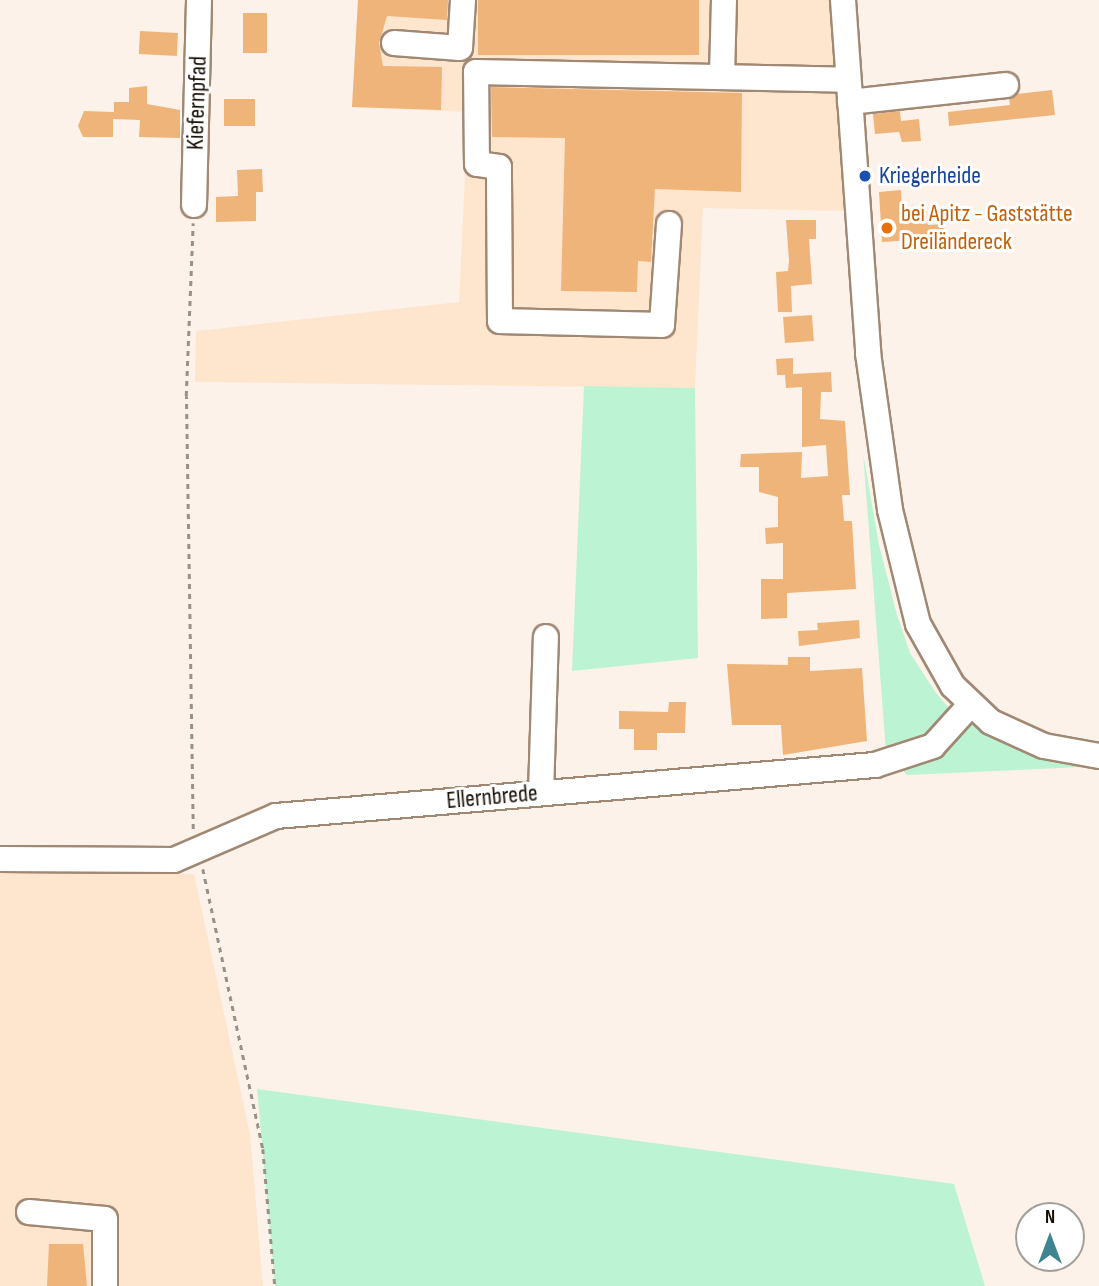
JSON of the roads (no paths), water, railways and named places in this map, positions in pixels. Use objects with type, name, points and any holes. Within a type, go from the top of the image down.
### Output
[{"type":"street","name":"Kiefernpfad","points":[[194,205],[199,0]]},
{"type":"street","points":[[463,0],[460,72],[722,76],[849,91],[1006,85]]},
{"type":"street","points":[[722,76],[724,0]]},
{"type":"street","points":[[843,0],[868,353],[897,542],[910,600],[927,645],[953,686],[991,722],[1035,742],[1099,756]]},
{"type":"street","points":[[394,43],[460,48]]},
{"type":"street","points":[[476,72],[477,164],[499,167],[500,321],[662,325],[669,224]]},
{"type":"street","points":[[541,793],[546,636]]},
{"type":"street","name":"Ellernbrede","points":[[0,859],[174,860],[241,827],[276,816],[875,765],[933,746],[971,704]]},
{"type":"street","points":[[29,1212],[105,1219],[105,1286]]},
{"type":"place","name":"Kriegerheide","points":[[865,176]]},
{"type":"place","name":"bei Apitz - Gaststätte Dreiländereck","points":[[887,228]]}]
